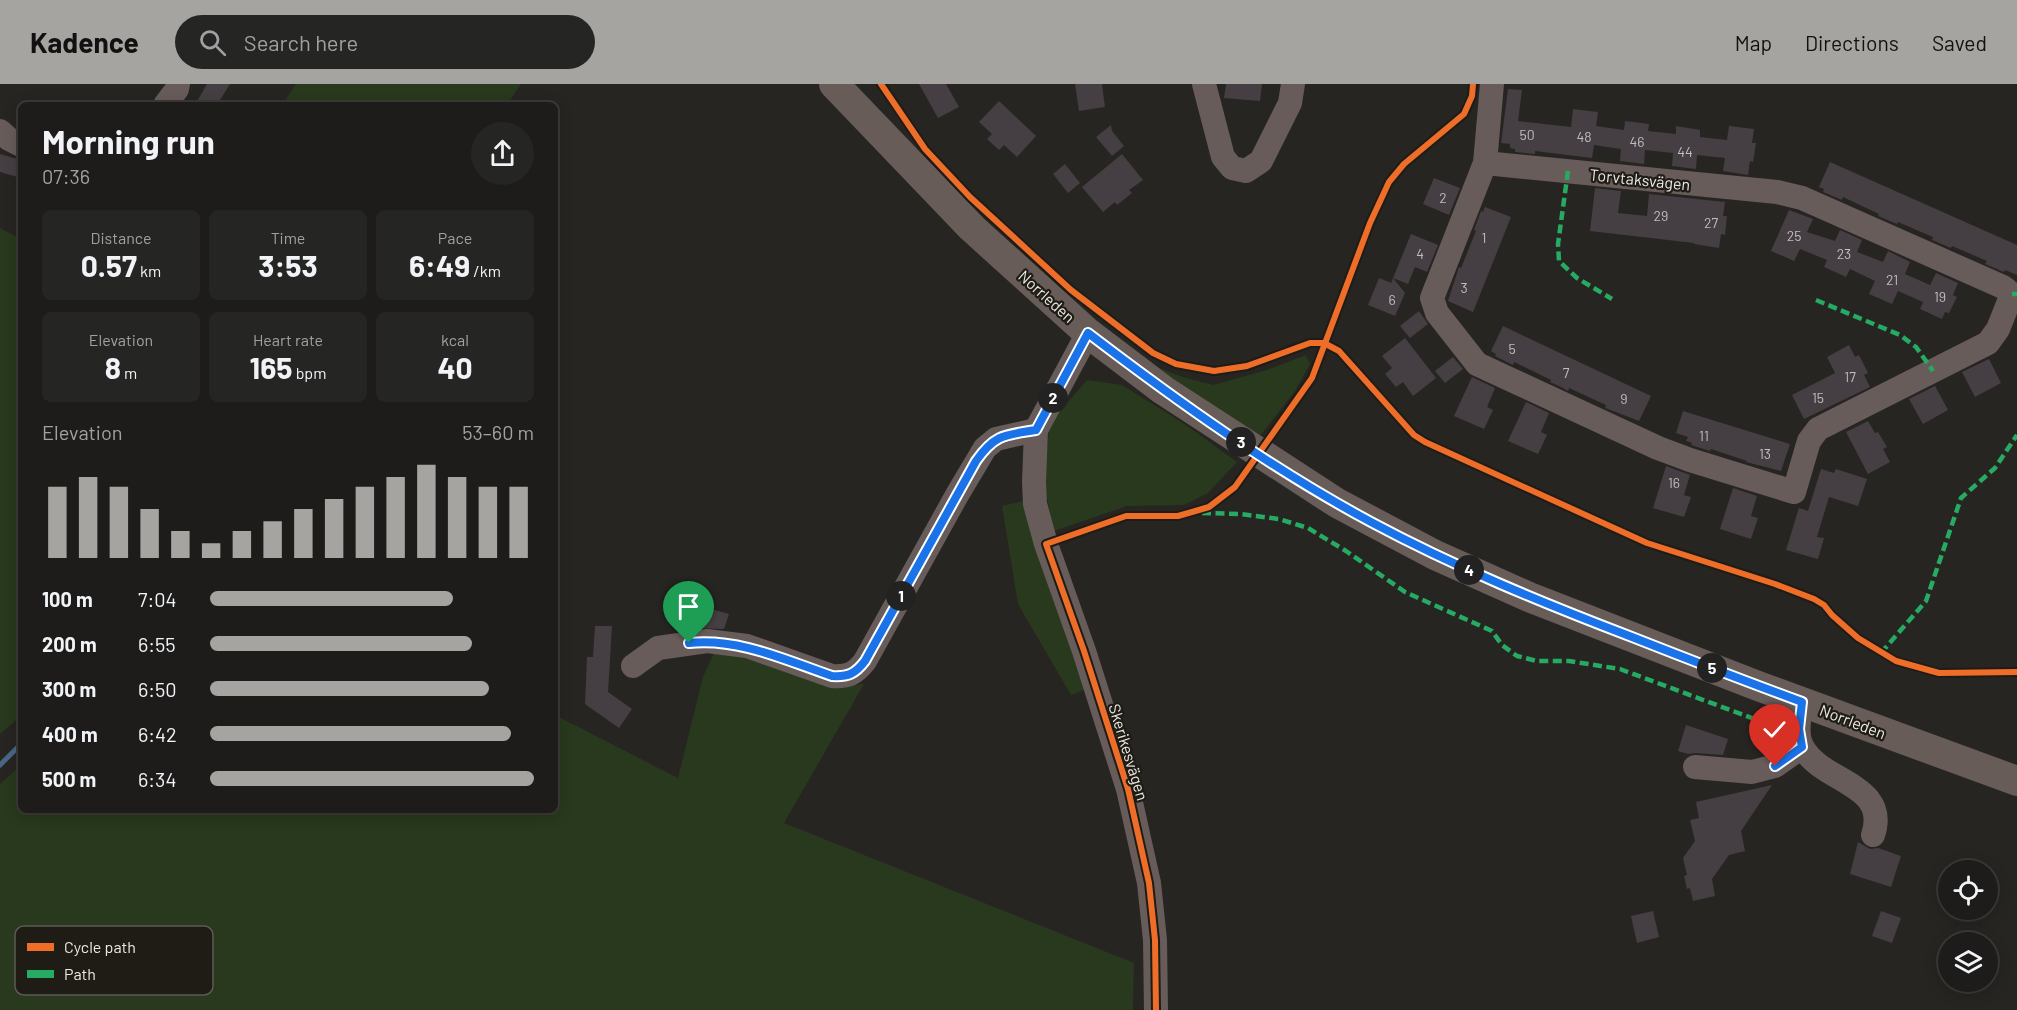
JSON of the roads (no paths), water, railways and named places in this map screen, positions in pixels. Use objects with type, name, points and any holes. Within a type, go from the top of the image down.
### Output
[{"type":"main road","name":"Norrleden","points":[[834,84],[972,228],[1088,333],[1163,390],[1336,503],[1435,555],[1529,597],[1802,702],[2017,781]]},
{"type":"street","points":[[167,102],[178,84]]},
{"type":"street","points":[[1204,84],[1223,157],[1232,168],[1246,171],[1261,161],[1290,103],[1293,84]]},
{"type":"street","points":[[1485,163],[1492,84]]},
{"type":"street","points":[[0,131],[18,144]]},
{"type":"street","name":"Torvtaksvägen","points":[[1485,163],[1777,192],[1802,198],[2003,287],[2012,294],[1998,328],[1988,343],[1818,429],[1809,441],[1794,492],[1658,448],[1477,364],[1437,314],[1432,298],[1485,163]]},
{"type":"street","name":"Skerikesvägen","points":[[1088,333],[1036,430],[1035,504],[1046,544],[1084,651],[1128,789],[1149,883],[1155,940],[1156,1010]]},
{"type":"street","points":[[633,666],[658,648],[707,641],[747,646],[832,676],[846,677],[857,672],[985,448],[996,439],[1036,430]]},
{"type":"street","points":[[1802,702],[1799,729],[1802,747],[1818,765],[1864,794],[1876,814],[1877,823],[1873,835]]},
{"type":"street","points":[[1695,767],[1752,772],[1775,766],[1802,747]]},
{"type":"waterway","points":[[0,765],[18,747]]}]
